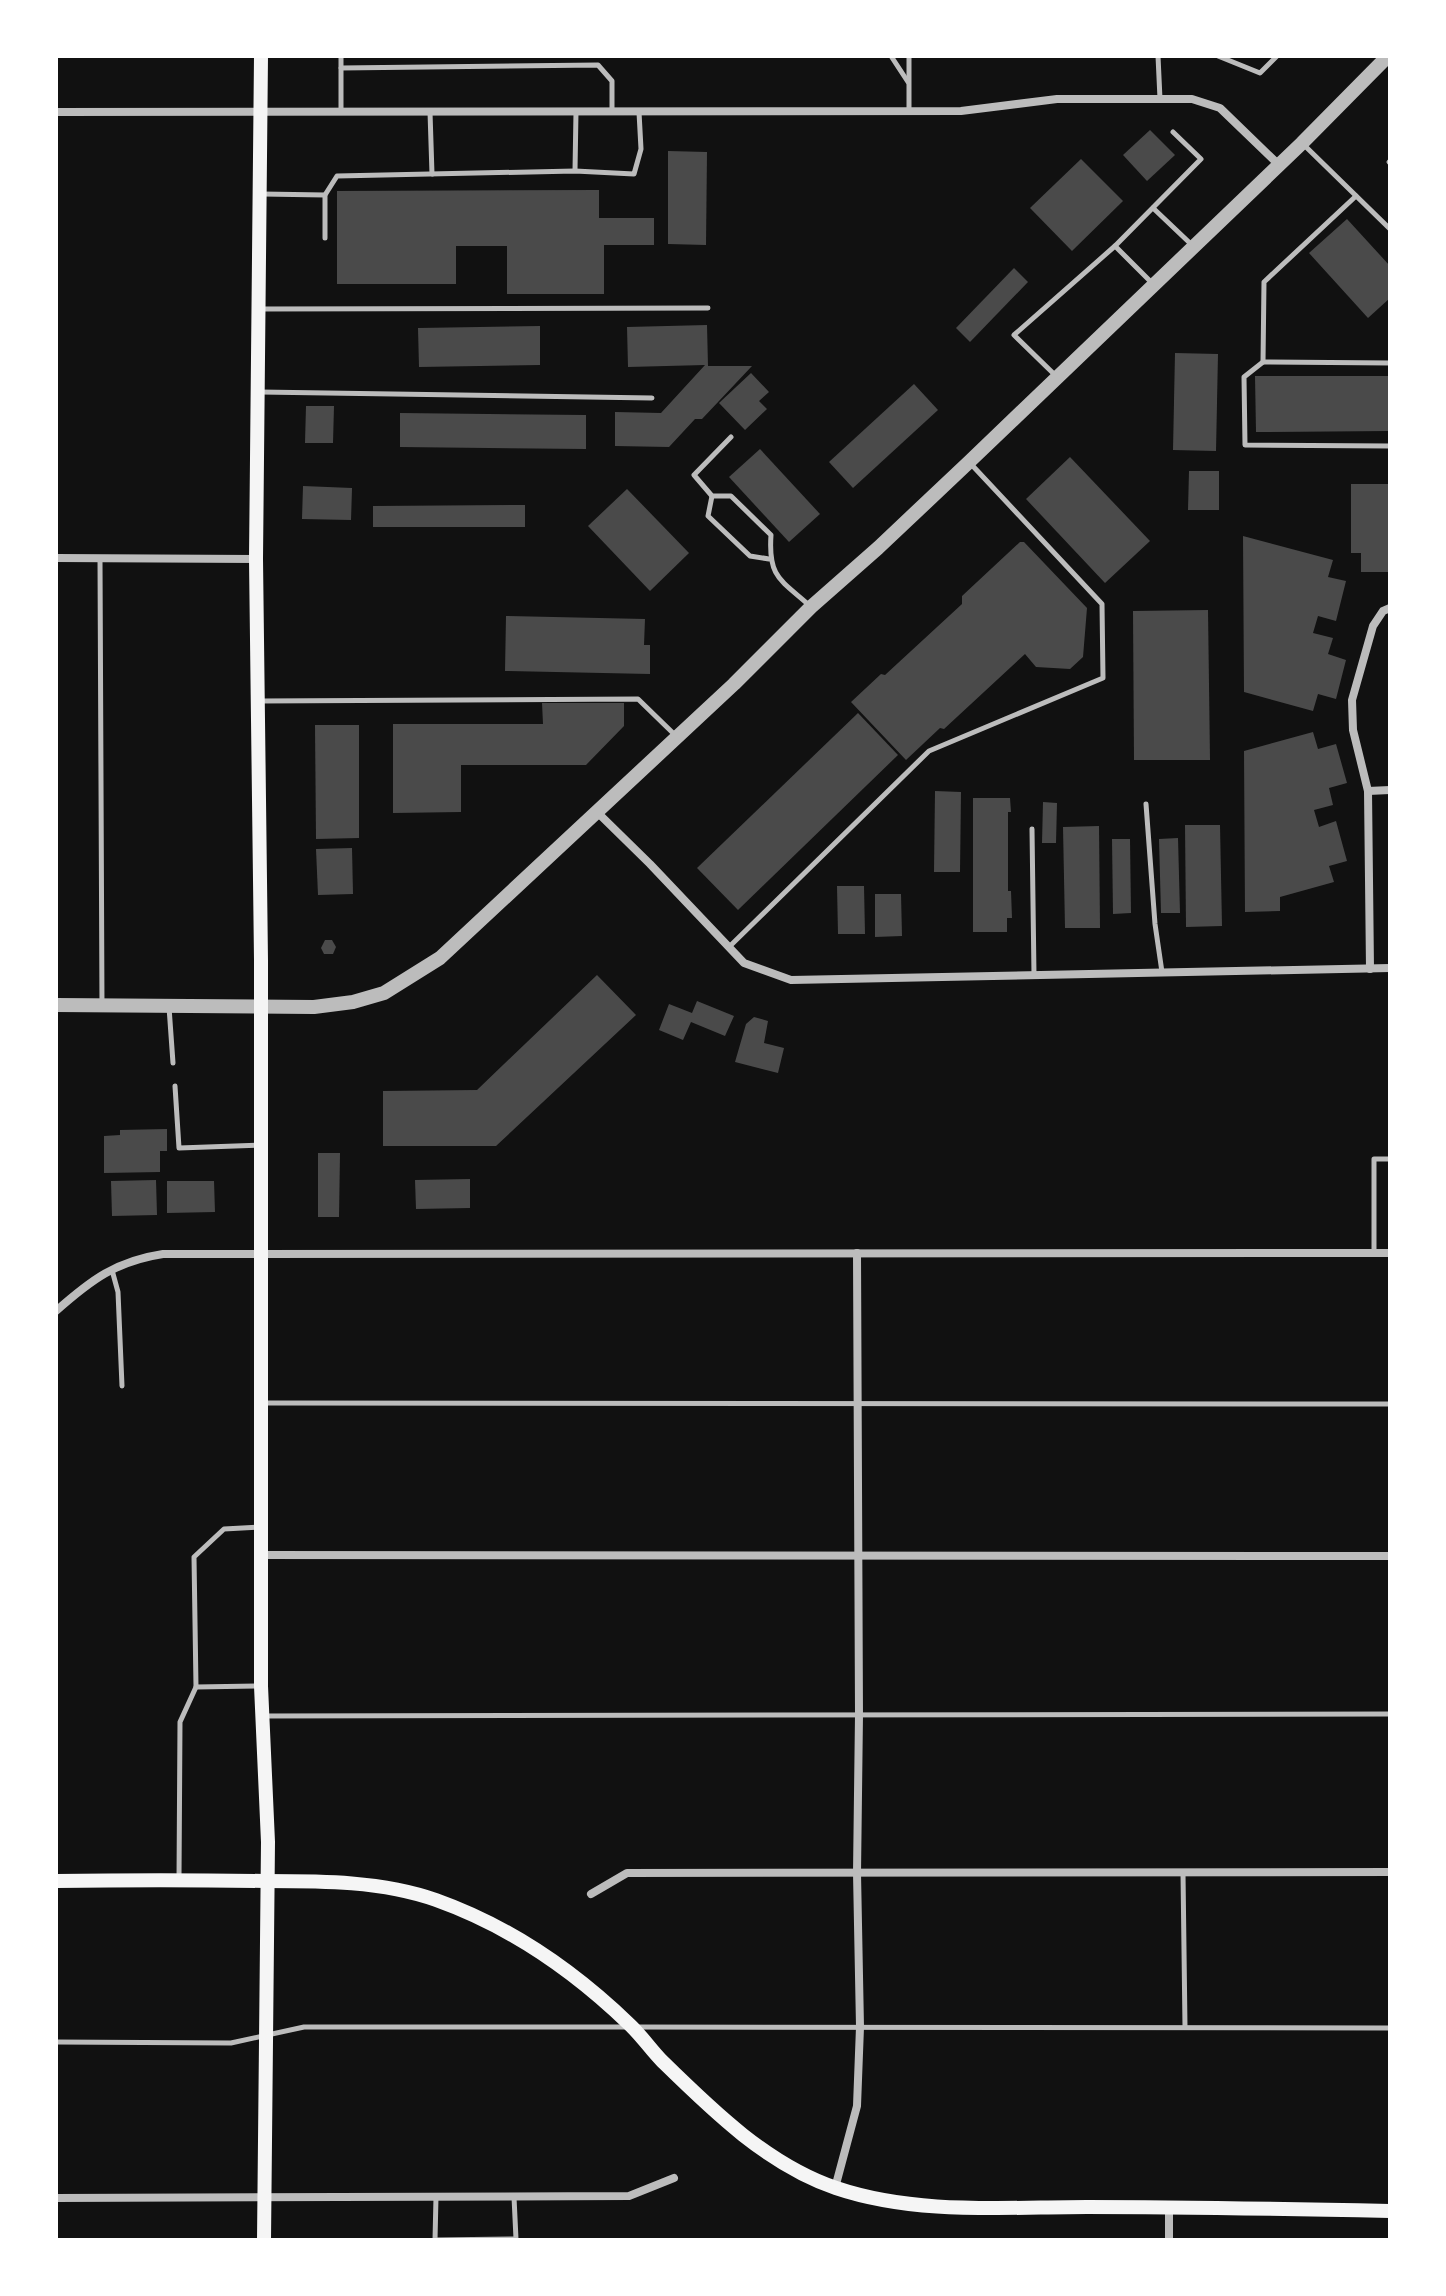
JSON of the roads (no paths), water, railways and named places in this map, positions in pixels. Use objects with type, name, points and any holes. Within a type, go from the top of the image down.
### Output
[{"type":"main road","points":[[261,56],[256,559],[261,1686],[268,1881],[264,2240]]},
{"type":"main road","points":[[56,1881],[332,1882],[381,1887],[433,1899],[488,1921],[547,1957],[605,2002],[736,2130],[772,2156],[835,2188],[884,2200],[946,2207],[1390,2211]]},
{"type":"street","points":[[56,1005],[314,1007],[353,1002],[384,993],[440,958],[969,462],[1302,143],[1388,56]]},
{"type":"street","points":[[56,112],[961,111],[1057,99],[1192,99],[1220,108],[1279,165]]},
{"type":"street","points":[[56,558],[256,559]]},
{"type":"street","points":[[1370,969],[1368,791],[1353,730],[1352,700],[1373,626],[1387,609]]},
{"type":"street","points":[[1368,791],[1390,790]]},
{"type":"street","points":[[597,812],[744,963],[791,980],[1390,968]]},
{"type":"street","points":[[835,2188],[857,2106],[860,2027],[857,1873],[857,1253]]},
{"type":"street","points":[[56,1311],[86,1284],[112,1269],[163,1254],[1390,1253]]},
{"type":"street","points":[[260,1555],[1390,1556]]},
{"type":"street","points":[[591,1894],[627,1873],[1390,1872]]},
{"type":"street","points":[[56,2198],[629,2196],[674,2178]]},
{"type":"street","points":[[1169,2207],[1169,2240]]},
{"type":"lane","points":[[341,56],[341,112]]},
{"type":"lane","points":[[891,56],[909,84]]},
{"type":"lane","points":[[909,56],[909,111]]},
{"type":"lane","points":[[1158,56],[1160,99]]},
{"type":"lane","points":[[1218,56],[1260,73],[1277,56]]},
{"type":"lane","points":[[341,68],[598,65],[612,81],[612,111]]},
{"type":"lane","points":[[430,111],[432,175]]},
{"type":"lane","points":[[575,171],[576,111]]},
{"type":"lane","points":[[325,238],[325,195],[337,176],[575,171],[634,174],[641,149],[639,111]]},
{"type":"lane","points":[[1057,377],[1014,335],[1115,246],[1201,159],[1173,132]]},
{"type":"lane","points":[[1302,143],[1390,229]]},
{"type":"lane","points":[[261,194],[325,195]]},
{"type":"lane","points":[[1263,362],[1264,282],[1356,196]]},
{"type":"lane","points":[[1153,208],[1193,247]]},
{"type":"lane","points":[[1115,246],[1153,284]]},
{"type":"lane","points":[[260,309],[708,308]]},
{"type":"lane","points":[[1390,363],[1263,362],[1244,377],[1245,445],[1390,446]]},
{"type":"lane","points":[[259,392],[652,398]]},
{"type":"lane","points":[[731,437],[694,475],[712,496],[731,496],[771,535],[769,559],[776,575],[811,607]]},
{"type":"lane","points":[[729,947],[929,751],[1103,678],[1102,604],[969,462]]},
{"type":"lane","points":[[712,496],[708,516],[750,556],[769,559]]},
{"type":"lane","points":[[100,559],[102,1006]]},
{"type":"lane","points":[[259,701],[638,699],[677,737]]},
{"type":"lane","points":[[1146,804],[1155,924],[1163,973]]},
{"type":"lane","points":[[1032,829],[1034,976]]},
{"type":"lane","points":[[169,1006],[173,1063]]},
{"type":"lane","points":[[175,1086],[179,1148],[260,1145]]},
{"type":"lane","points":[[1374,1253],[1374,1159],[1390,1159]]},
{"type":"lane","points":[[112,1269],[118,1292],[122,1386]]},
{"type":"lane","points":[[260,1403],[1390,1404]]},
{"type":"lane","points":[[179,1880],[180,1722],[196,1687],[194,1557],[224,1529],[260,1527]]},
{"type":"lane","points":[[196,1687],[261,1686]]},
{"type":"lane","points":[[262,1716],[1390,1714]]},
{"type":"lane","points":[[1183,1872],[1185,2028]]},
{"type":"lane","points":[[56,2042],[231,2043],[304,2027],[1390,2028]]},
{"type":"lane","points":[[436,2197],[435,2240],[516,2239],[514,2197]]}]
